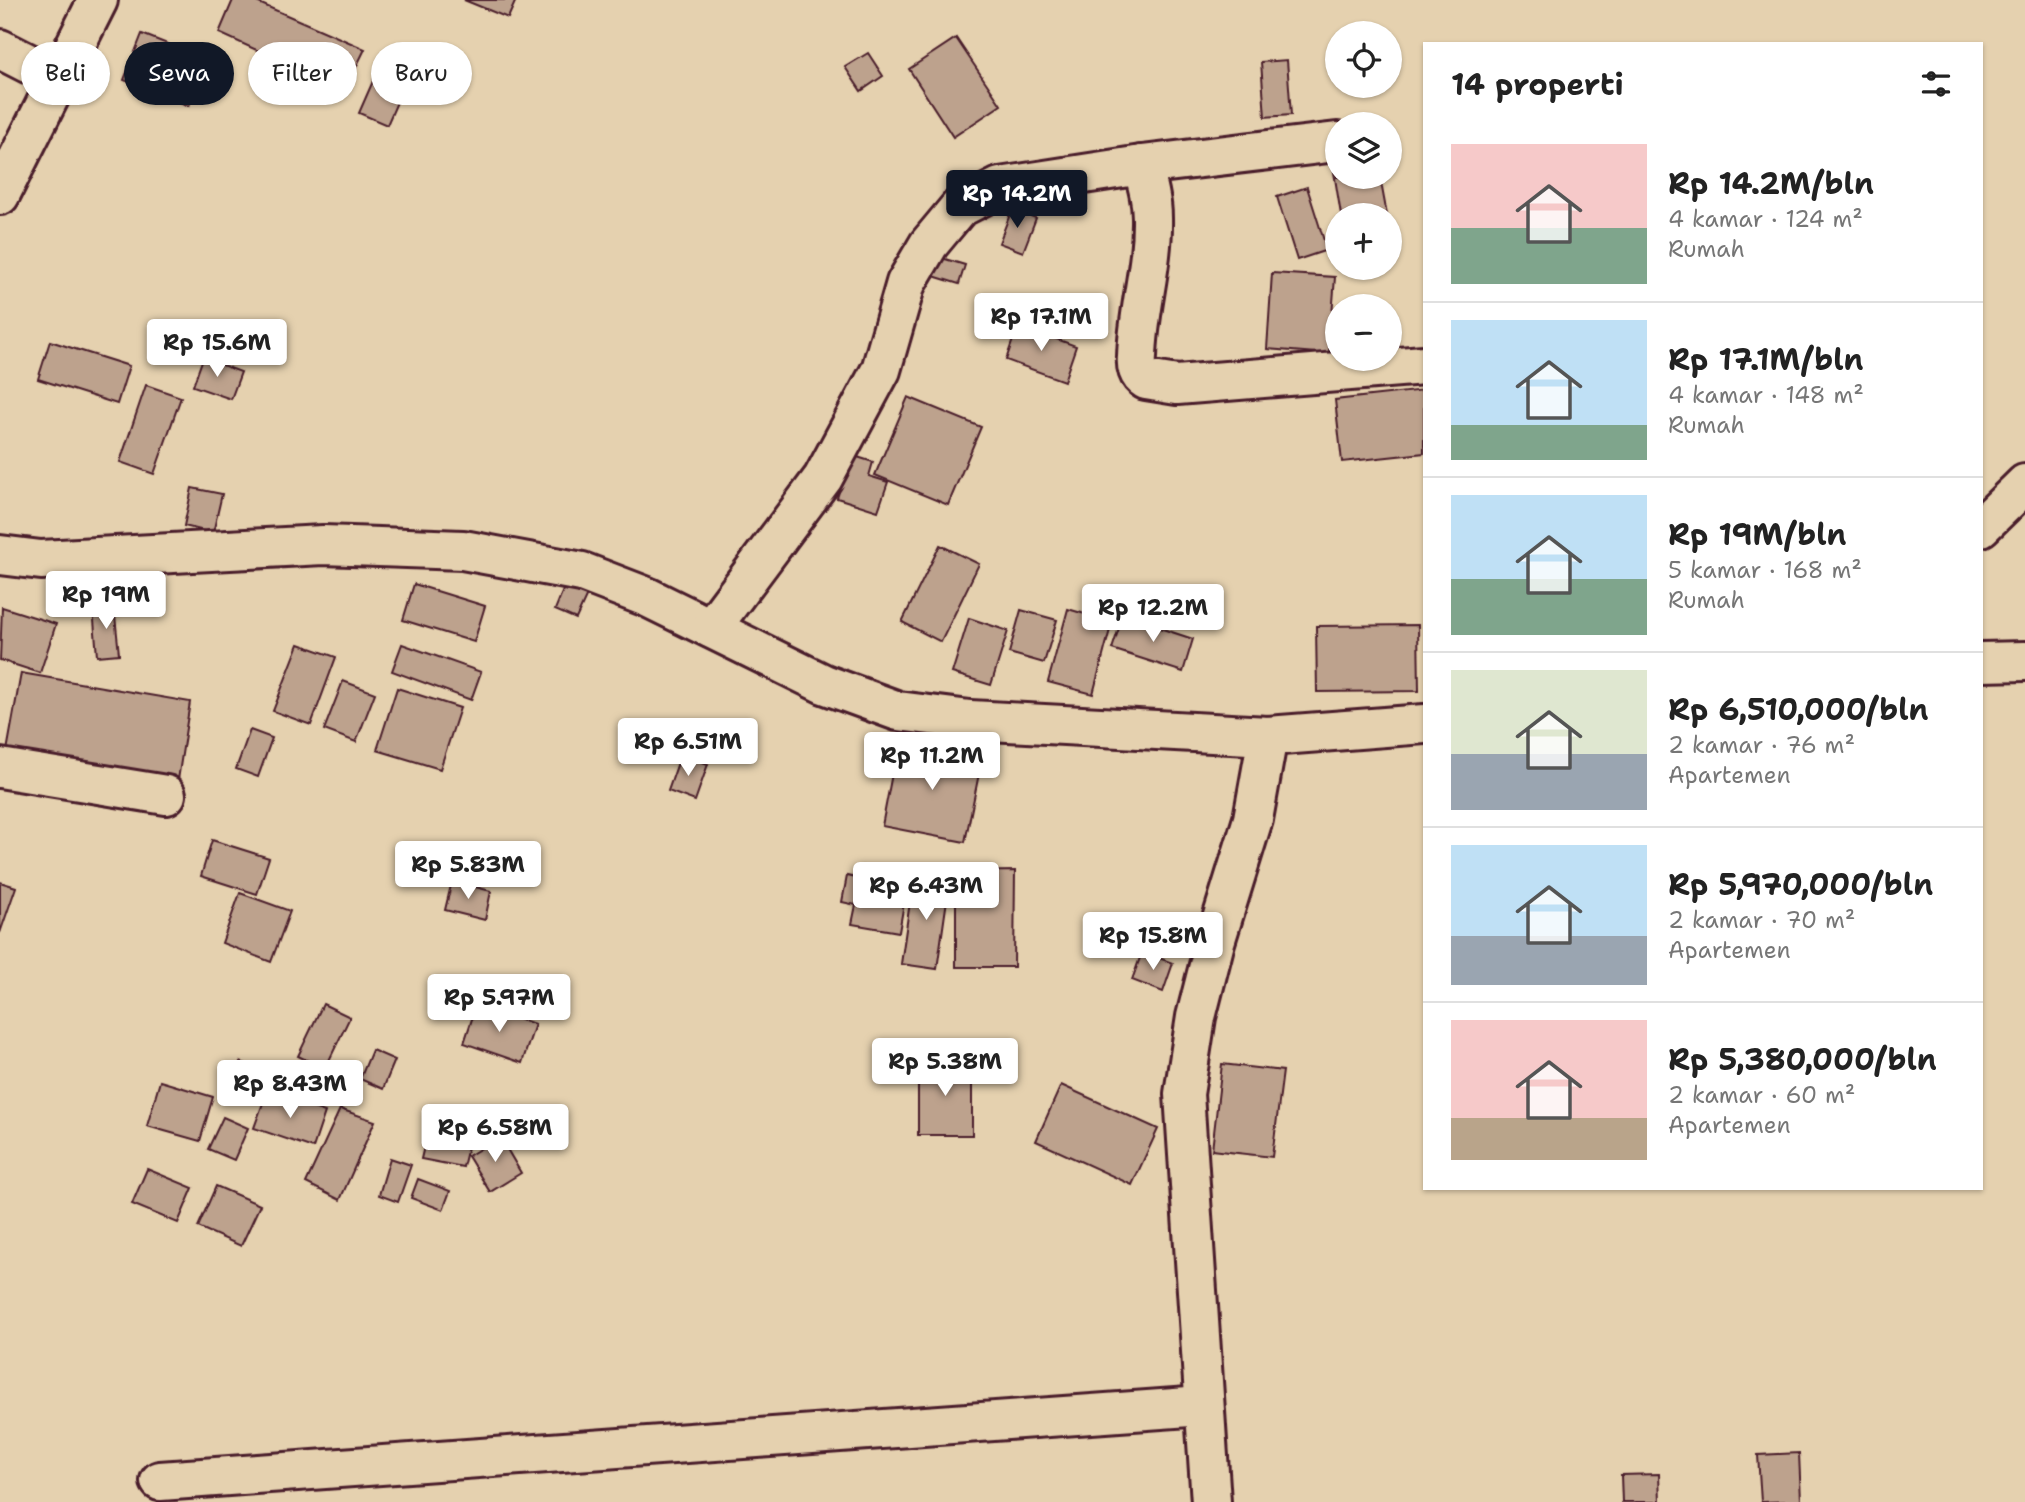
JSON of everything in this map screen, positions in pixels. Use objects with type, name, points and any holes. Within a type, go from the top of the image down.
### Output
[{"type":"main road","points":[[76,42],[98,0]]},
{"type":"main road","points":[[0,49],[21,60]]},
{"type":"main road","points":[[0,195],[44,105]]},
{"type":"main road","points":[[711,628],[823,478],[881,370],[906,284],[929,244],[959,208],[1000,187],[1142,165],[1325,143]]},
{"type":"main road","points":[[1142,165],[1152,200],[1153,219],[1149,274],[1136,357],[1138,371],[1146,380],[1177,385],[1423,365]]},
{"type":"main road","points":[[1983,525],[2025,484]]},
{"type":"main road","points":[[0,555],[41,560],[323,545],[463,550],[582,572],[647,597],[824,684],[898,711],[970,720],[1268,736],[1423,724]]},
{"type":"main road","points":[[1983,663],[2025,661]]},
{"type":"main road","points":[[1211,1502],[1184,1094],[1196,1017],[1215,942],[1253,820],[1268,736]]},
{"type":"main road","points":[[0,768],[166,795]]},
{"type":"main road","points":[[160,1481],[1203,1405]]},
{"type":"building","points":[[233,0],[252,0],[349,42],[248,42],[248,46],[219,33]]},
{"type":"building","points":[[464,0],[516,0],[508,18]]},
{"type":"building","points":[[142,34],[162,42],[139,42]]},
{"type":"building","points":[[956,38],[1001,105],[953,137],[909,69]]},
{"type":"building","points":[[357,46],[365,49],[357,65]]},
{"type":"building","points":[[868,53],[883,76],[861,91],[845,67]]},
{"type":"building","points":[[1287,60],[1291,115],[1265,117],[1261,62]]},
{"type":"building","points":[[371,86],[371,105],[396,105],[387,125],[359,113]]},
{"type":"building","points":[[1307,187],[1325,251],[1297,260],[1277,197]]},
{"type":"building","points":[[1337,189],[1382,189],[1385,203],[1339,203]]},
{"type":"building","points":[[1012,209],[1036,218],[1023,252],[999,243]]},
{"type":"building","points":[[935,256],[965,265],[959,284],[930,275]]},
{"type":"building","points":[[1272,273],[1325,276],[1325,280],[1335,280],[1334,294],[1325,294],[1325,354],[1267,349]]},
{"type":"building","points":[[1018,325],[1076,346],[1064,381],[1006,360]]},
{"type":"building","points":[[50,341],[129,366],[117,404],[38,379]]},
{"type":"building","points":[[203,358],[241,372],[231,399],[193,386]]},
{"type":"building","points":[[146,385],[181,397],[154,474],[120,462]]},
{"type":"building","points":[[1423,390],[1423,453],[1342,462],[1335,400]]},
{"type":"building","points":[[908,397],[981,427],[948,505],[875,475]]},
{"type":"building","points":[[851,455],[873,462],[869,476],[888,482],[878,511],[837,498]]},
{"type":"building","points":[[192,488],[222,494],[213,533],[184,526]]},
{"type":"building","points":[[940,545],[979,564],[941,642],[902,622]]},
{"type":"building","points":[[414,584],[485,606],[474,642],[403,620]]},
{"type":"building","points":[[565,585],[587,595],[576,619],[555,610]]},
{"type":"building","points":[[114,606],[119,654],[97,656],[93,608]]},
{"type":"building","points":[[2,607],[56,624],[40,673],[0,660]]},
{"type":"building","points":[[1068,609],[1112,622],[1093,694],[1048,682]]},
{"type":"building","points":[[1021,610],[1057,620],[1044,663],[1009,653]]},
{"type":"building","points":[[1123,616],[1193,639],[1183,672],[1112,649]]},
{"type":"building","points":[[969,618],[1008,631],[991,685],[952,673]]},
{"type":"building","points":[[1418,625],[1419,691],[1317,692],[1316,626]]},
{"type":"building","points":[[299,644],[336,657],[311,725],[273,711]]},
{"type":"building","points":[[402,644],[481,672],[471,700],[392,671]]},
{"type":"building","points":[[21,673],[190,702],[178,780],[7,751]]},
{"type":"building","points":[[343,681],[375,693],[356,742],[324,730]]},
{"type":"building","points":[[397,688],[460,708],[440,769],[377,750]]},
{"type":"building","points":[[250,730],[272,738],[258,777],[236,769]]},
{"type":"building","points":[[898,742],[982,759],[965,842],[882,826]]},
{"type":"building","points":[[681,754],[708,764],[695,801],[668,791]]},
{"type":"building","points":[[212,840],[269,858],[257,894],[201,876]]},
{"type":"building","points":[[863,866],[909,874],[899,932],[852,924],[856,905],[842,902],[847,876],[861,879]]},
{"type":"building","points":[[1015,871],[1014,967],[956,967],[956,872]]},
{"type":"building","points":[[914,874],[950,879],[937,969],[901,964]]},
{"type":"building","points":[[452,881],[491,891],[485,920],[445,910]]},
{"type":"building","points":[[0,882],[16,887],[0,933]]},
{"type":"building","points":[[240,893],[290,911],[271,962],[222,943]]},
{"type":"building","points":[[1142,952],[1173,963],[1163,992],[1132,980]]},
{"type":"building","points":[[323,1004],[350,1017],[325,1069],[298,1056]]},
{"type":"building","points":[[477,1004],[535,1024],[522,1063],[464,1043]]},
{"type":"building","points":[[372,1050],[395,1060],[383,1089],[360,1079]]},
{"type":"building","points":[[918,1061],[972,1061],[972,1135],[918,1135]]},
{"type":"building","points":[[240,1062],[261,1069],[253,1095],[231,1087]]},
{"type":"building","points":[[1222,1064],[1283,1071],[1272,1157],[1212,1150]]},
{"type":"building","points":[[160,1081],[213,1097],[200,1141],[147,1126]]},
{"type":"building","points":[[1061,1085],[1158,1129],[1132,1185],[1036,1141]]},
{"type":"building","points":[[267,1092],[325,1112],[313,1148],[254,1128]]},
{"type":"building","points":[[340,1109],[375,1121],[340,1200],[306,1183]]},
{"type":"building","points":[[223,1117],[248,1128],[234,1160],[208,1149]]},
{"type":"building","points":[[431,1117],[473,1127],[463,1167],[421,1159]]},
{"type":"building","points":[[500,1137],[521,1173],[490,1192],[468,1156]]},
{"type":"building","points":[[390,1158],[411,1165],[398,1202],[379,1195]]},
{"type":"building","points":[[147,1169],[193,1188],[178,1223],[132,1204]]},
{"type":"building","points":[[418,1179],[450,1191],[443,1210],[411,1198]]},
{"type":"building","points":[[216,1186],[260,1205],[241,1246],[198,1227]]},
{"type":"building","points":[[1799,1453],[1801,1501],[1761,1502],[1758,1455]]},
{"type":"building","points":[[1659,1474],[1660,1502],[1622,1502],[1621,1475]]}]
